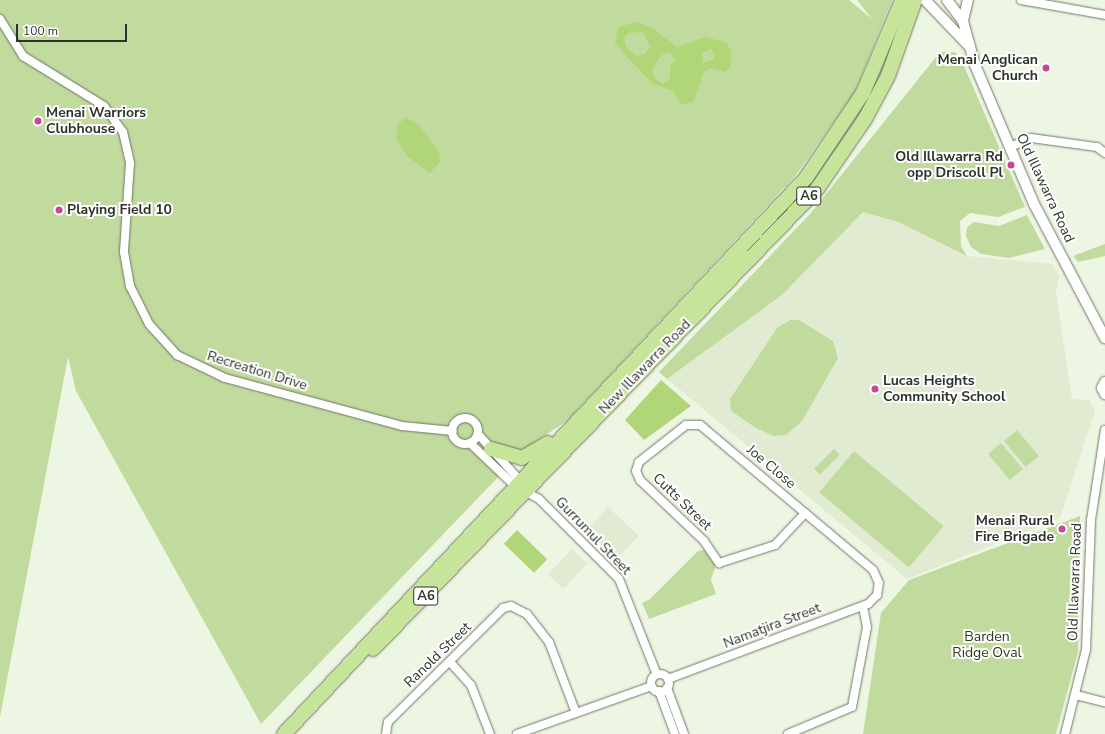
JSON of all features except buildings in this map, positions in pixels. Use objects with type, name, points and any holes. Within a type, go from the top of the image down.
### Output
[{"type":"highway","name":"New Illawarra Road","points":[[284,734],[320,695],[391,632],[567,434],[806,178],[863,93],[902,0]]},
{"type":"highway","name":"New Illawarra Road","points":[[521,485],[817,189],[861,125],[885,82],[915,0]]},
{"type":"highway","points":[[491,450],[522,458],[567,434]]},
{"type":"street","name":"Old Illawarra Road","points":[[925,0],[937,3],[942,14],[969,46]]},
{"type":"street","name":"Old Illawarra Road","points":[[963,21],[968,0]]},
{"type":"street","points":[[1021,0],[1105,15]]},
{"type":"street","name":"Old Illawarra Road","points":[[942,14],[951,1],[963,21],[969,46],[1034,204],[1105,338]]},
{"type":"street","name":"Recreation Drive","points":[[0,19],[23,56],[104,106],[123,132],[130,163],[124,252],[130,286],[149,324],[177,355],[225,378],[402,426],[452,431]]},
{"type":"street","points":[[1010,147],[1031,138],[1097,147],[1105,153]]},
{"type":"street","points":[[1105,382],[1105,394]]},
{"type":"street","points":[[465,419],[475,424],[478,434],[521,485],[470,443],[457,441],[452,431],[458,421],[465,419]]},
{"type":"street","name":"Joe Close","points":[[636,471],[646,454],[686,425],[696,424],[873,570],[878,579],[879,590]]},
{"type":"street","name":"Old Illawarra Road","points":[[1065,734],[1076,695],[1086,650],[1091,520],[1105,430]]},
{"type":"street","points":[[470,443],[478,434]]},
{"type":"street","name":"Cutts Street","points":[[636,471],[640,480],[704,541],[719,563],[776,545],[805,513]]},
{"type":"street","name":"Gurrumul Street","points":[[521,485],[619,579],[657,674]]},
{"type":"street","name":"Namatjira Street","points":[[659,691],[668,684],[863,606],[873,600],[879,590]]},
{"type":"street","name":"Ranold Street","points":[[385,732],[388,722],[504,608],[514,606],[536,623],[549,642],[576,712]]},
{"type":"street","points":[[788,734],[852,707],[867,627],[863,606]]},
{"type":"street","points":[[450,662],[471,685],[490,734]]},
{"type":"street","points":[[517,734],[652,686],[657,674],[668,684],[684,734]]},
{"type":"street","points":[[652,686],[659,691],[675,734]]},
{"type":"street","points":[[1076,695],[1105,702]]},
{"type":"shaded area","points":[[637,22],[652,28],[677,47],[705,37],[726,42],[732,52],[730,68],[724,72],[711,68],[704,71],[694,101],[682,105],[673,91],[653,84],[615,44],[618,27]],"holes":[[[643,32],[650,46],[645,54],[637,56],[626,47],[624,38],[628,33]],[[712,49],[715,59],[703,63],[702,53]],[[669,52],[675,59],[670,67],[670,79],[663,84],[655,79],[652,69],[663,54]]]},
{"type":"shaded area","points":[[405,118],[418,124],[439,151],[440,162],[430,173],[408,157],[397,140],[397,125]]},
{"type":"shaded area","name":"Lucas Heights Community School","points":[[863,211],[898,222],[967,256],[1052,264],[1059,276],[1056,292],[1072,399],[1089,400],[1095,411],[1060,518],[907,579],[667,379],[782,295]]},
{"type":"shaded area","points":[[661,380],[691,406],[644,440],[625,420]]},
{"type":"shaded area","points":[[608,507],[639,536],[617,559],[586,530]]},
{"type":"shaded area","points":[[517,530],[547,559],[534,573],[504,544]]},
{"type":"shaded area","points":[[572,549],[587,563],[563,589],[548,575]]},
{"type":"green space","points":[[0,0],[849,0],[872,19],[857,0],[892,0],[855,92],[795,176],[568,420],[525,449],[261,724],[76,391],[68,357],[0,717]]},
{"type":"green space","points":[[940,52],[955,52],[961,59],[1025,207],[998,217],[970,213],[960,221],[961,246],[967,256],[898,222],[863,212],[782,295],[667,379],[659,372],[810,214]]},
{"type":"green space","points":[[1027,215],[1045,249],[1009,258],[981,254],[971,247],[966,236],[967,227],[974,222],[999,226]]},
{"type":"green space","points":[[1105,244],[1105,256],[1078,262],[1073,256]]},
{"type":"green space","points":[[790,320],[799,320],[833,341],[838,358],[802,421],[786,435],[774,436],[756,428],[731,411],[730,399],[777,328]]},
{"type":"green space","points":[[1017,430],[1039,456],[1026,467],[1004,441]]},
{"type":"green space","points":[[1001,443],[1023,469],[1010,480],[988,454]]},
{"type":"green space","points":[[834,449],[840,455],[820,474],[814,469]]},
{"type":"green space","points":[[854,451],[944,526],[909,568],[819,492]]},
{"type":"green space","name":"Barden Ridge Oval","points":[[1080,516],[1078,652],[1056,734],[863,734],[881,613],[909,580]]},
{"type":"green space","points":[[705,550],[716,565],[711,579],[716,594],[649,619],[642,603],[650,599],[698,551]]},
{"type":"place","name":"Menai Anglican Church","points":[[1046,68]]},
{"type":"place","name":"Menai Warriors Clubhouse","points":[[38,121]]},
{"type":"place","name":"Old Illawarra Rd opp Driscoll Pl","points":[[1011,165]]},
{"type":"place","name":"Playing Field 10","points":[[59,210]]},
{"type":"place","name":"Lucas Heights Community School","points":[[875,389]]},
{"type":"place","name":"Menai Rural Fire Brigade","points":[[1062,529]]}]
